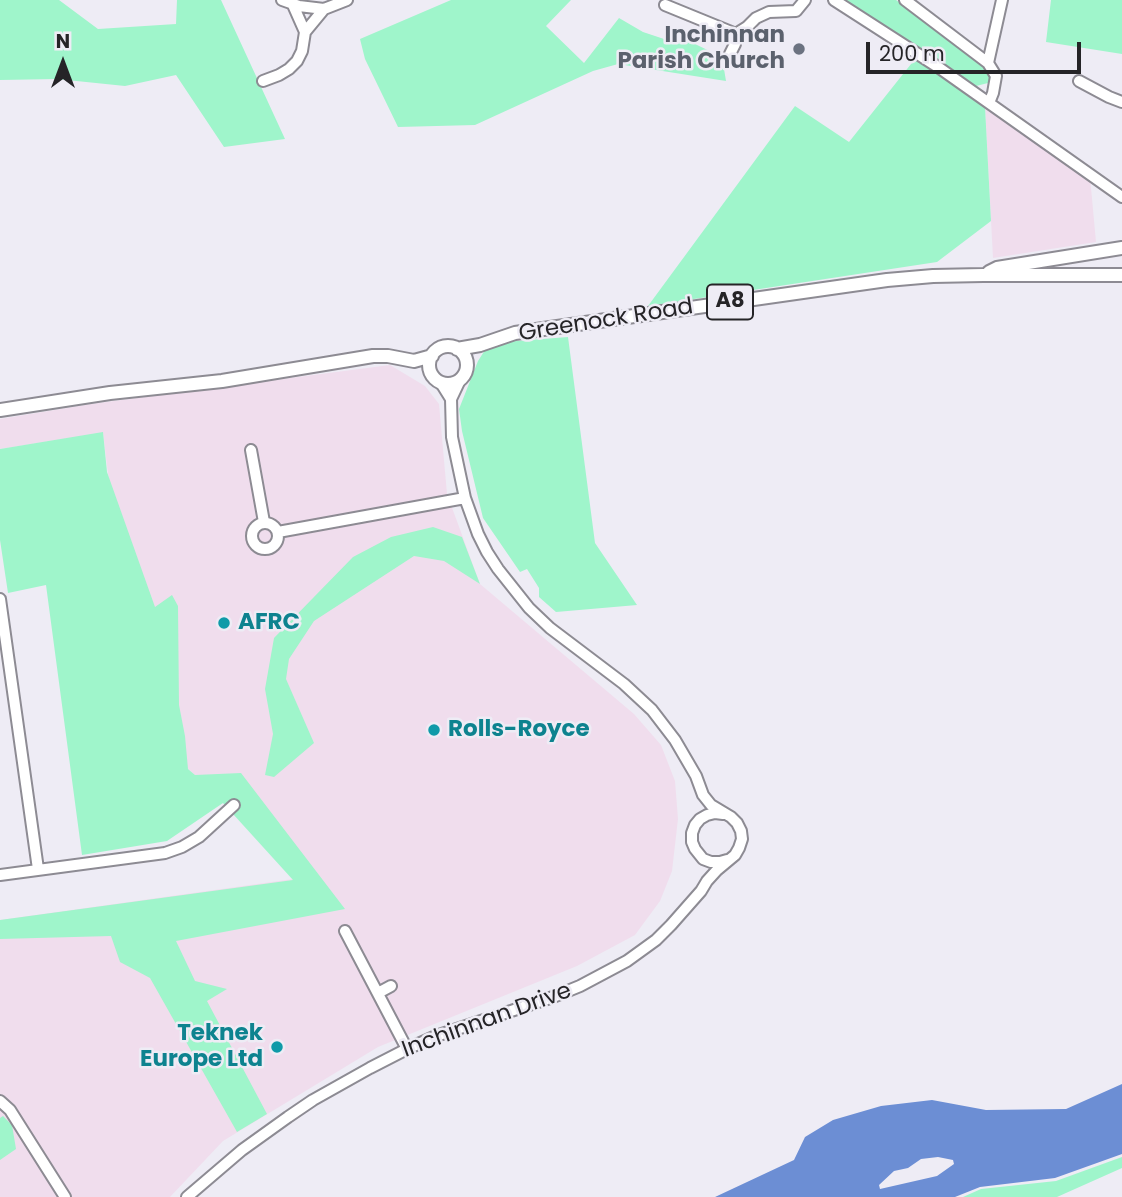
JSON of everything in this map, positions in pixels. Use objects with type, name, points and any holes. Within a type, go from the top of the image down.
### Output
[{"type":"main road","name":"Greenock Road","points":[[982,275],[997,268],[1122,247]]},
{"type":"main road","points":[[1084,253],[1088,274]]},
{"type":"main road","name":"Greenock Road","points":[[457,349],[480,345],[515,333],[887,280],[933,276],[1122,275]]},
{"type":"main road","points":[[466,363],[480,345]]},
{"type":"main road","name":"A8","points":[[0,410],[110,393],[222,381],[373,356],[388,356],[414,362],[432,356],[443,348],[457,349]]},
{"type":"main road","points":[[432,356],[429,363],[436,379],[451,384],[460,380],[466,363],[464,356],[457,349]]},
{"type":"main road","name":"A8","points":[[414,362],[436,379]]},
{"type":"street","points":[[263,81],[289,69],[302,51],[305,32],[324,9],[346,0]]},
{"type":"street","points":[[736,34],[762,14],[796,11],[805,0]]},
{"type":"street","points":[[834,0],[938,67],[1122,197]]},
{"type":"street","points":[[905,0],[989,63],[996,76],[989,103]]},
{"type":"street","points":[[989,63],[1002,0]]},
{"type":"street","points":[[287,2],[324,9]]},
{"type":"street","points":[[287,2],[305,32]]},
{"type":"street","points":[[665,5],[736,34]]},
{"type":"street","points":[[730,54],[736,34]]},
{"type":"street","points":[[1079,80],[1122,102]]},
{"type":"street","points":[[436,379],[451,399]]},
{"type":"street","points":[[460,380],[451,399],[452,437],[465,498],[487,552],[528,608],[624,684],[652,710],[675,740],[711,806],[737,823],[741,831],[740,848],[728,860],[711,862],[695,849],[692,833],[700,819],[715,813],[723,814]]},
{"type":"street","points":[[251,450],[264,522]]},
{"type":"street","points":[[278,532],[465,498]]},
{"type":"street","points":[[264,522],[272,524],[278,532],[272,547],[263,549],[251,538],[253,529],[264,522]]},
{"type":"street","points":[[0,599],[38,869]]},
{"type":"street","points":[[700,819],[703,795]]},
{"type":"street","points":[[0,876],[183,848],[234,805]]},
{"type":"street","points":[[704,859],[706,881]]},
{"type":"street","name":"Inchinnan Drive","points":[[187,1197],[242,1150],[288,1116],[339,1085],[407,1049],[445,1033],[553,997],[604,975],[642,951],[671,925],[701,891],[706,881],[728,860]]},
{"type":"street","points":[[345,931],[407,1049]]},
{"type":"street","points":[[378,993],[391,986]]},
{"type":"street","points":[[0,1101],[10,1111],[65,1197]]},
{"type":"shaded area","points":[[985,107],[1090,177],[1096,242],[993,258]]},
{"type":"shaded area","points":[[390,365],[425,386],[439,404],[447,494],[480,584],[634,714],[661,745],[675,781],[678,819],[672,871],[660,901],[635,935],[577,966],[378,1047],[223,1141],[170,1197],[0,1197],[0,920],[293,879],[223,802],[139,722],[103,433],[0,449],[0,419],[91,404]]},
{"type":"green space","points":[[0,0],[59,0],[98,29],[176,24],[177,0],[221,0],[285,139],[224,147],[176,75],[125,86],[57,79],[0,80]]},
{"type":"green space","points":[[451,0],[571,0],[546,26],[584,63],[619,18],[643,32],[664,39],[668,31],[722,57],[726,81],[618,64],[593,71],[475,125],[398,127],[365,59],[360,39]]},
{"type":"green space","points":[[841,0],[896,0],[984,63],[991,74],[992,82],[976,86]]},
{"type":"green space","points":[[1051,0],[1122,0],[1122,54],[1046,42]]},
{"type":"green space","points":[[915,59],[985,107],[991,221],[937,262],[648,306],[795,106],[849,142]]},
{"type":"green space","points":[[568,337],[595,543],[637,605],[556,612],[539,597],[539,588],[527,569],[520,572],[483,518],[459,409],[478,361],[485,350],[504,342]]},
{"type":"green space","points":[[103,432],[107,472],[155,607],[172,595],[178,606],[179,705],[188,769],[195,775],[241,773],[345,909],[176,941],[195,981],[227,989],[207,1001],[267,1114],[237,1132],[150,978],[120,962],[111,936],[0,939],[0,920],[293,880],[223,803],[167,841],[82,855],[46,585],[8,593],[0,540],[0,449]]},
{"type":"green space","points":[[433,527],[462,537],[480,584],[444,561],[414,556],[314,621],[289,659],[286,679],[314,743],[274,777],[265,775],[273,734],[265,689],[274,638],[353,557],[391,537]]},
{"type":"green space","points":[[3,1116],[12,1125],[16,1149],[0,1160],[0,1118]]},
{"type":"green space","points":[[1122,1157],[1122,1168],[1057,1197],[963,1197],[981,1189],[1056,1181]]},
{"type":"water","points":[[1122,1084],[1122,1154],[1055,1178],[980,1187],[955,1197],[715,1197],[794,1160],[805,1137],[833,1120],[881,1106],[932,1100],[986,1110],[1066,1109]],"holes":[[[938,1157],[953,1160],[954,1164],[937,1176],[880,1189],[879,1185],[894,1171],[908,1168],[921,1159]]]},
{"type":"place","name":"Inchinnan Parish Church","points":[[799,49]]},
{"type":"place","name":"AFRC","points":[[224,623]]},
{"type":"place","name":"Rolls-Royce","points":[[434,730]]},
{"type":"place","name":"Teknek Europe Ltd","points":[[277,1047]]}]
